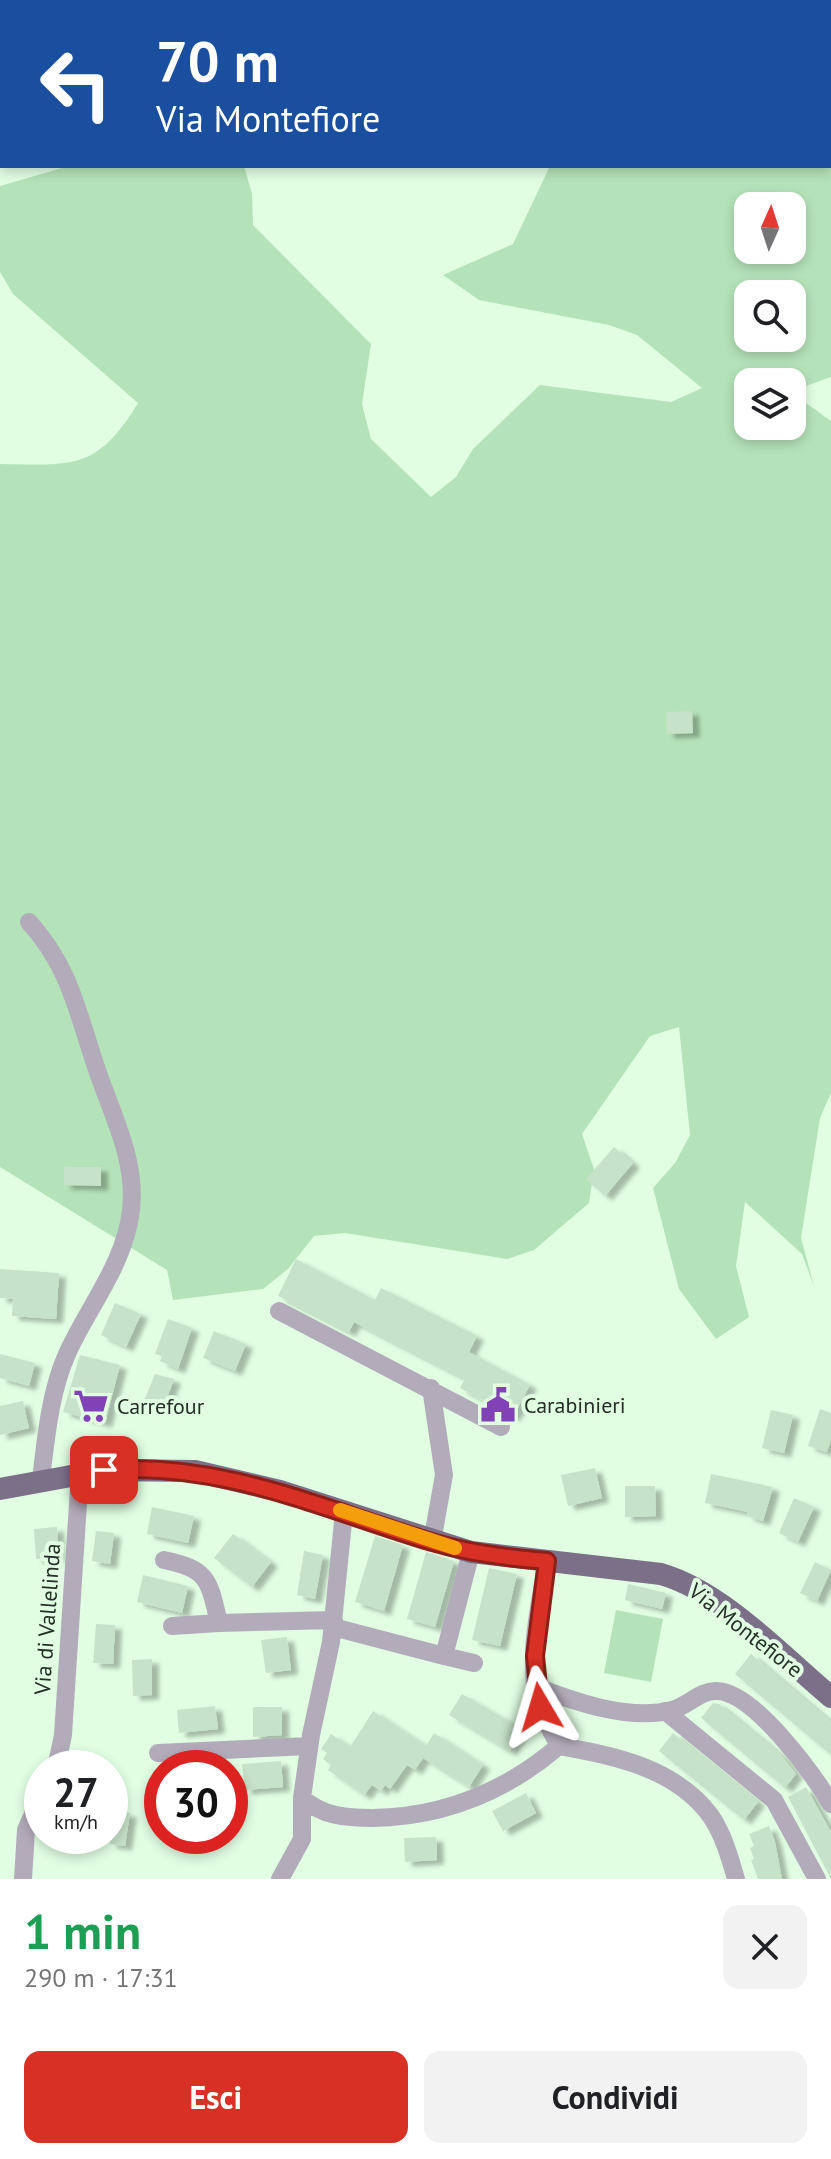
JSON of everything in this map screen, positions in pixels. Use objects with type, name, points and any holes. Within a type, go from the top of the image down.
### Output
[{"type":"main road","name":"Via Montefiore","points":[[0,1489],[80,1473],[138,1468],[195,1471],[259,1485],[471,1552],[646,1571],[690,1585],[713,1599],[831,1697]]},
{"type":"street","points":[[29,922],[45,939],[68,976],[126,1151],[131,1180],[131,1210],[126,1233],[102,1293],[80,1327],[60,1372],[41,1479]]},
{"type":"street","points":[[279,1311],[501,1427]]},
{"type":"street","points":[[431,1388],[444,1475],[432,1542]]},
{"type":"street","name":"Via di Vallelinda","points":[[60,1750],[80,1473]]},
{"type":"street","points":[[280,1879],[302,1839],[302,1798],[309,1746],[334,1624],[344,1512]]},
{"type":"street","points":[[444,1656],[471,1552]]},
{"type":"street","points":[[164,1560],[187,1564],[202,1573],[219,1623]]},
{"type":"street","points":[[547,1561],[535,1656],[536,1687],[540,1707],[559,1746]]},
{"type":"street","points":[[172,1626],[219,1623],[334,1624],[474,1663]]},
{"type":"street","points":[[536,1687],[613,1709],[665,1711],[709,1691],[729,1694],[793,1748],[831,1804]]},
{"type":"street","points":[[665,1711],[774,1800],[817,1879]]},
{"type":"street","points":[[223,1750],[309,1746]]},
{"type":"street","points":[[302,1798],[322,1812],[343,1816],[427,1814],[461,1805],[501,1787],[559,1746],[641,1766],[690,1795],[715,1822],[736,1879]]},
{"type":"street","points":[[23,1879],[25,1854]]},
{"type":"green space","points":[[62,168],[245,168],[252,194],[253,225],[371,344],[362,404],[371,439],[431,497],[456,477],[473,449],[540,385],[671,402],[702,388],[637,335],[609,325],[479,300],[443,275],[513,244],[549,168],[831,168],[831,377],[806,386],[806,368],[734,368],[734,440],[806,440],[806,403],[831,421],[831,1093],[820,1118],[801,1238],[814,1286],[802,1254],[745,1202],[736,1266],[749,1317],[716,1339],[679,1289],[653,1188],[675,1163],[690,1135],[679,1027],[650,1036],[582,1134],[594,1169],[589,1203],[534,1250],[507,1259],[345,1233],[314,1236],[288,1269],[263,1289],[173,1300],[167,1270],[0,1167],[0,464],[64,463],[81,459],[109,441],[138,403],[13,294],[0,272],[0,186]]},
{"type":"green space","points":[[616,1610],[663,1619],[651,1682],[604,1673]]},
{"type":"building","points":[[692,711],[693,733],[667,734],[666,712]]},
{"type":"building","points":[[614,1147],[633,1163],[605,1196],[586,1179]]},
{"type":"building","points":[[64,1167],[101,1167],[101,1186],[64,1185]]},
{"type":"building","points":[[296,1259],[375,1300],[381,1288],[477,1336],[469,1352],[530,1385],[513,1417],[460,1388],[465,1379],[354,1322],[349,1332],[278,1296]]},
{"type":"building","points":[[0,1269],[59,1273],[56,1319],[12,1316],[13,1299],[0,1298]]},
{"type":"building","points":[[115,1303],[141,1314],[126,1347],[101,1335]]},
{"type":"building","points":[[168,1319],[192,1328],[178,1369],[160,1361],[162,1356],[155,1354]]},
{"type":"building","points":[[214,1331],[246,1344],[235,1371],[203,1358]]},
{"type":"building","points":[[0,1354],[35,1363],[29,1386],[0,1378]]},
{"type":"building","points":[[80,1355],[120,1365],[105,1423],[63,1412]]},
{"type":"building","points":[[155,1374],[174,1379],[163,1408],[144,1401]]},
{"type":"building","points":[[23,1401],[29,1428],[0,1435],[0,1406]]},
{"type":"building","points":[[820,1409],[831,1413],[831,1439],[827,1452],[808,1446]]},
{"type":"building","points":[[771,1410],[793,1415],[784,1453],[762,1448]]},
{"type":"building","points":[[595,1468],[602,1498],[568,1506],[561,1475]]},
{"type":"building","points":[[711,1474],[773,1487],[763,1521],[747,1516],[748,1512],[705,1503]]},
{"type":"building","points":[[625,1486],[655,1486],[656,1516],[625,1517]]},
{"type":"building","points":[[794,1498],[814,1507],[798,1542],[779,1533]]},
{"type":"building","points":[[152,1507],[194,1516],[188,1543],[147,1534]]},
{"type":"building","points":[[57,1527],[58,1558],[36,1559],[34,1529]]},
{"type":"building","points":[[96,1531],[114,1533],[110,1564],[92,1561]]},
{"type":"building","points":[[233,1534],[271,1562],[252,1587],[214,1558]]},
{"type":"building","points":[[375,1536],[403,1545],[384,1611],[355,1602]]},
{"type":"building","points":[[304,1551],[323,1555],[315,1599],[297,1595]]},
{"type":"building","points":[[426,1552],[454,1561],[435,1627],[407,1619]]},
{"type":"building","points":[[815,1562],[831,1570],[817,1601],[800,1593]]},
{"type":"building","points":[[489,1568],[517,1574],[500,1646],[472,1640]]},
{"type":"building","points":[[143,1575],[188,1586],[182,1613],[137,1602]]},
{"type":"building","points":[[628,1584],[666,1593],[662,1609],[625,1600]]},
{"type":"building","points":[[96,1624],[115,1625],[113,1664],[93,1663]]},
{"type":"building","points":[[287,1637],[291,1670],[266,1673],[261,1640]]},
{"type":"building","points":[[751,1654],[831,1722],[831,1755],[735,1674]]},
{"type":"building","points":[[152,1659],[152,1695],[133,1696],[132,1660]]},
{"type":"building","points":[[462,1694],[522,1729],[510,1751],[449,1715]]},
{"type":"building","points":[[713,1703],[719,1704],[781,1755],[796,1774],[785,1788],[701,1718]]},
{"type":"building","points":[[215,1706],[218,1729],[179,1733],[177,1710]]},
{"type":"building","points":[[253,1707],[282,1707],[282,1735],[253,1737]]},
{"type":"building","points":[[373,1711],[426,1746],[434,1733],[483,1765],[469,1787],[423,1758],[415,1770],[407,1765],[390,1789],[385,1785],[381,1791],[372,1785],[364,1795],[328,1770],[331,1765],[323,1759],[327,1753],[321,1749],[331,1734],[350,1747]]},
{"type":"building","points":[[673,1733],[758,1802],[744,1820],[659,1751]]},
{"type":"building","points":[[281,1761],[283,1787],[248,1790],[248,1764]]},
{"type":"building","points":[[806,1787],[831,1832],[831,1879],[788,1797]]},
{"type":"building","points":[[526,1793],[536,1813],[503,1831],[492,1811]]},
{"type":"building","points":[[769,1826],[782,1879],[758,1879],[751,1860],[754,1859],[750,1848],[754,1846],[749,1834]]},
{"type":"building","points":[[436,1837],[437,1860],[405,1862],[404,1838]]},
{"type":"slow traffic","points":[[340,1510],[455,1548]]},
{"type":"place","name":"Carabinieri","points":[[498,1405]]},
{"type":"place","name":"Carrefour","points":[[91,1406]]},
{"type":"route","points":[[104,1470],[195,1471],[280,1491],[432,1542],[500,1557],[547,1561],[535,1656],[540,1707]]}]
